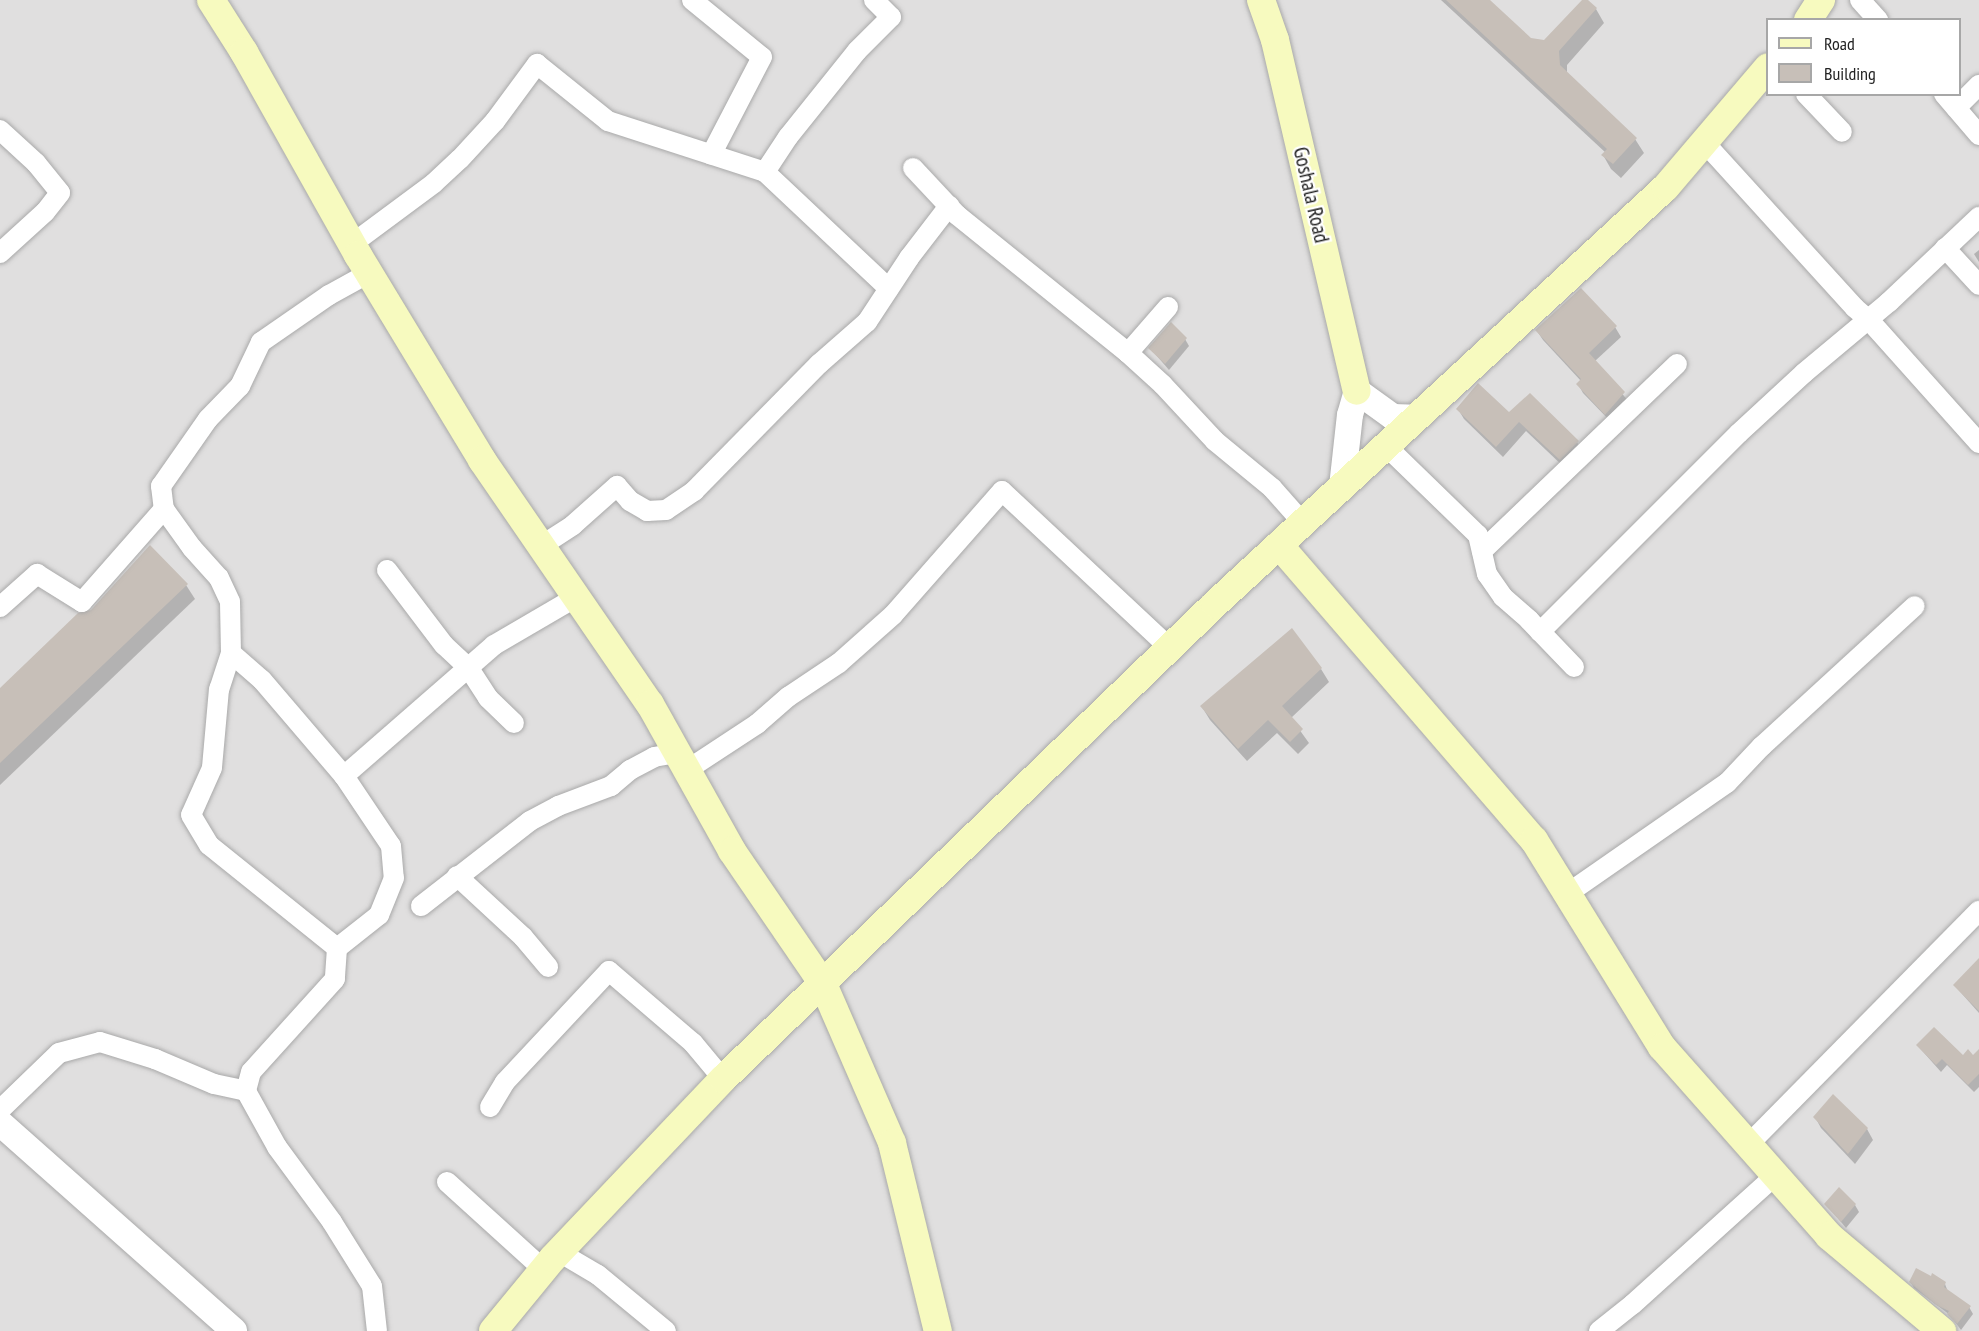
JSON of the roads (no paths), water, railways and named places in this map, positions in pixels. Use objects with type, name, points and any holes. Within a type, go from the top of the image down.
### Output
[{"type":"main road","points":[[211,0],[244,51],[352,244],[482,460],[650,704],[732,851],[823,984],[892,1143],[938,1331]]},
{"type":"main road","name":"Goshala Road","points":[[1261,0],[1275,40],[1357,391]]},
{"type":"main road","points":[[1809,18],[1821,0]]},
{"type":"main road","points":[[493,1331],[551,1261],[723,1079],[1170,648],[1666,187],[1766,68]]},
{"type":"main road","points":[[1280,545],[1534,840],[1662,1047],[1829,1236],[1942,1331]]},
{"type":"street","points":[[692,0],[762,57],[711,154]]},
{"type":"street","points":[[765,172],[788,137],[857,51],[891,17],[874,0]]},
{"type":"street","points":[[1860,0],[1876,18]]},
{"type":"street","points":[[352,244],[434,183],[460,159],[495,121],[537,64],[608,121],[765,172],[889,289]]},
{"type":"street","points":[[1961,95],[1979,85]]},
{"type":"street","points":[[1808,96],[1842,132]]},
{"type":"street","points":[[1950,101],[1979,135]]},
{"type":"street","points":[[0,130],[36,164],[60,193],[45,212],[0,253]]},
{"type":"street","points":[[1704,142],[1979,443]]},
{"type":"street","points":[[913,168],[949,206],[1128,353],[1163,385],[1215,441],[1272,488],[1303,523]]},
{"type":"street","points":[[541,546],[573,525],[617,486],[630,501],[647,511],[666,510],[694,491],[819,364],[867,322],[949,206]]},
{"type":"street","points":[[1540,632],[1739,433],[1804,373],[1869,320],[1979,218]]},
{"type":"street","points":[[1946,248],[1979,285]]},
{"type":"street","points":[[337,948],[209,845],[191,815],[212,768],[219,689],[231,653],[230,602],[223,586],[164,509],[161,486],[208,419],[240,386],[261,342],[329,295],[369,273]]},
{"type":"street","points":[[1128,353],[1168,307]]},
{"type":"street","points":[[1482,551],[1677,364]]},
{"type":"street","points":[[1342,487],[1350,415],[1357,391],[1393,417],[1416,418]]},
{"type":"street","points":[[1386,446],[1478,535],[1487,574],[1503,597],[1574,667]]},
{"type":"street","points":[[421,906],[530,820],[558,806],[611,786],[630,770],[654,758],[682,761],[757,724],[788,697],[838,663],[893,615],[1002,490],[1170,648]]},
{"type":"street","points":[[0,607],[37,574],[82,602],[164,509]]},
{"type":"street","points":[[387,570],[444,645],[468,667],[489,698],[514,723]]},
{"type":"street","points":[[344,776],[442,693],[494,645],[576,597]]},
{"type":"street","points":[[1567,894],[1727,783],[1762,746],[1915,606]]},
{"type":"street","points":[[231,653],[262,680],[344,776],[391,846],[394,878],[378,915],[337,948],[335,980],[251,1072],[246,1091],[277,1147],[332,1222],[372,1286],[377,1331]]},
{"type":"street","points":[[457,876],[523,937],[548,967]]},
{"type":"street","points":[[1748,1145],[1979,911]]},
{"type":"street","points":[[490,1107],[505,1082],[609,971],[686,1036],[723,1079]]},
{"type":"street","points":[[0,1110],[59,1053],[100,1042],[155,1059],[214,1084],[246,1091]]},
{"type":"street","points":[[0,1123],[234,1331]]},
{"type":"street","points":[[1599,1331],[1633,1304],[1776,1176]]},
{"type":"street","points":[[447,1182],[551,1261],[598,1275],[666,1331]]}]
